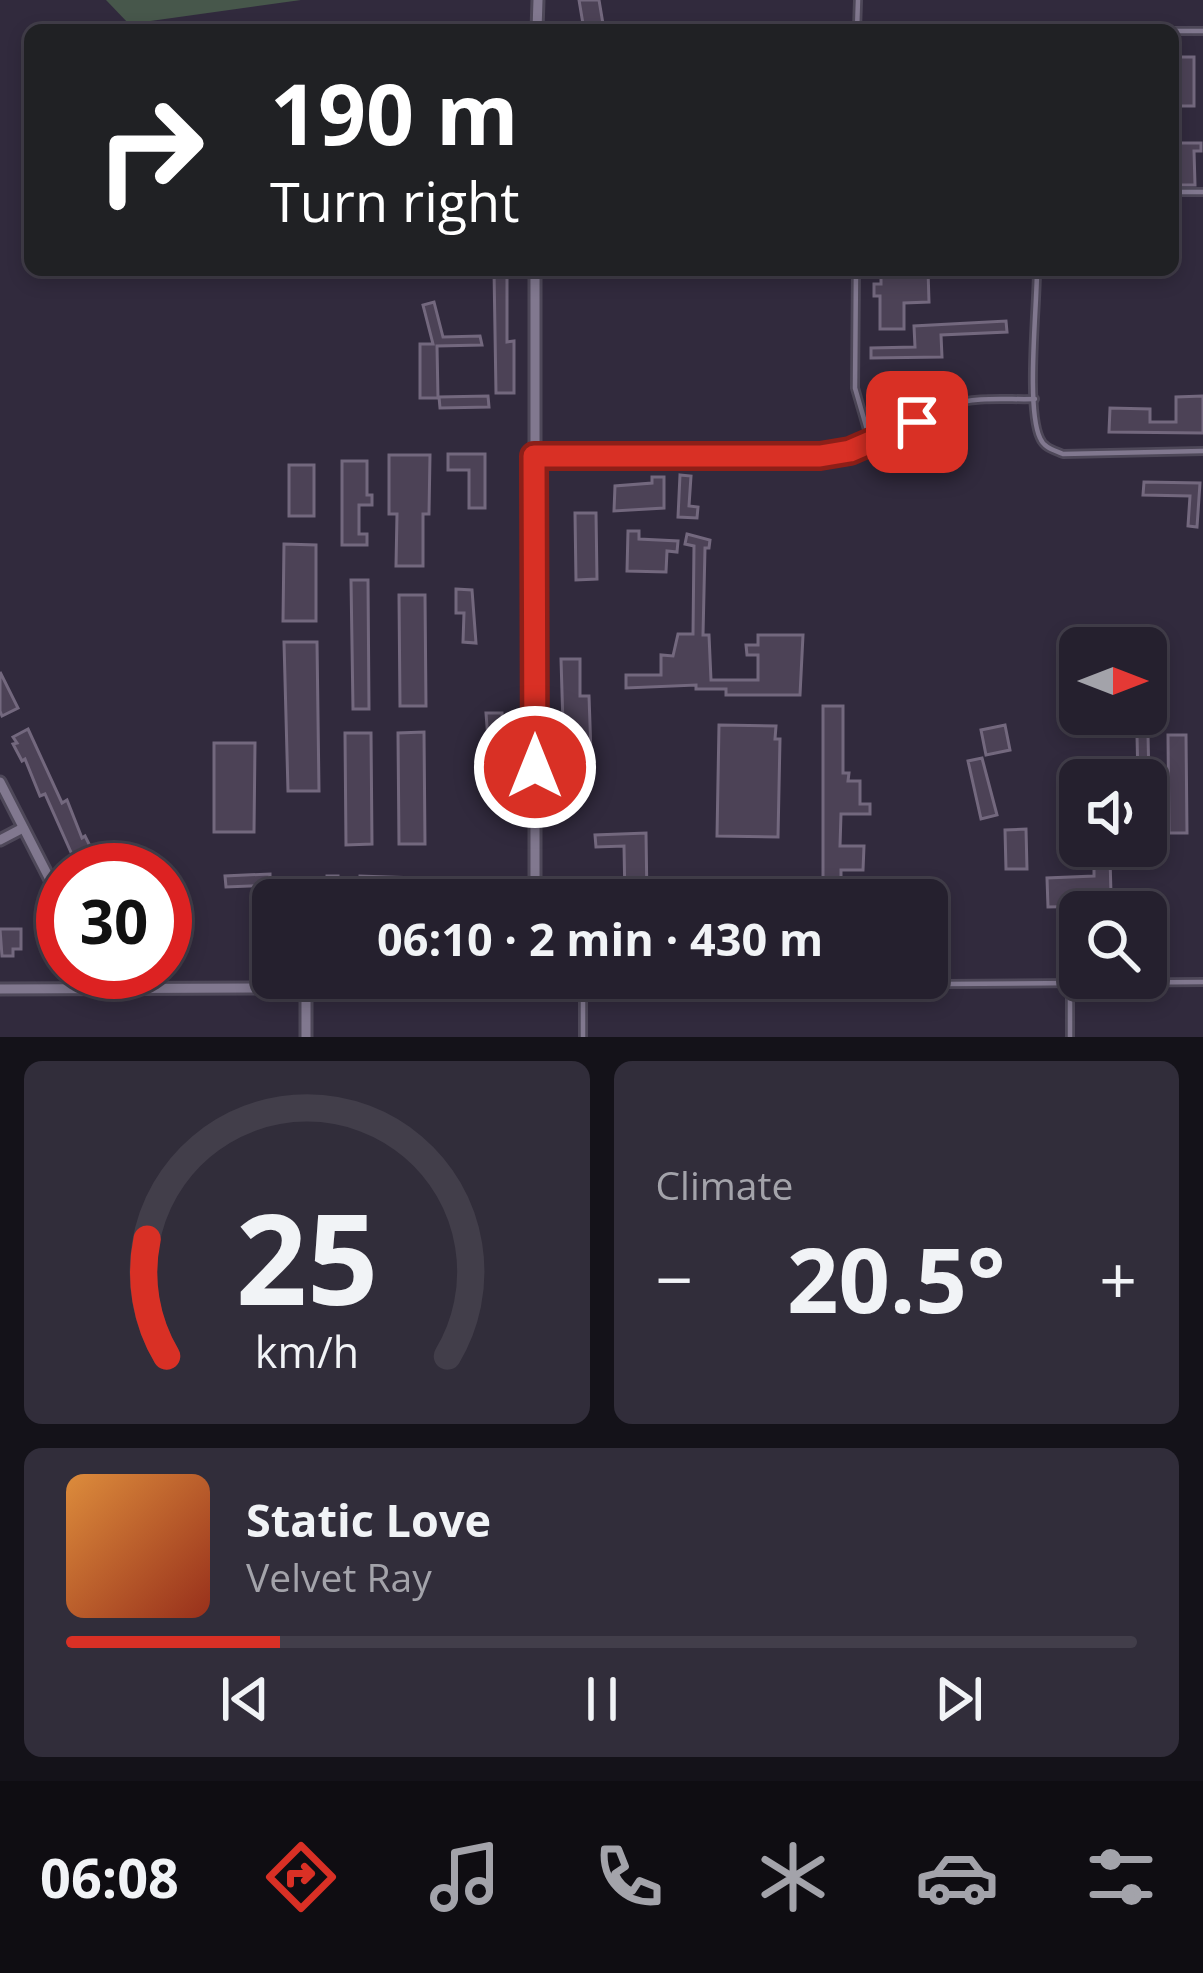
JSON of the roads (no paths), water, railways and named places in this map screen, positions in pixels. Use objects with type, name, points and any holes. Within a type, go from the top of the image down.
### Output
[{"type":"street","points":[[535,276],[535,879]]},
{"type":"street","points":[[0,782],[36,853]]},
{"type":"street","points":[[0,840],[23,828]]},
{"type":"street","points":[[0,989],[252,988]]},
{"type":"street","points":[[306,999],[306,1037]]},
{"type":"lane","points":[[856,276],[855,388],[871,443]]},
{"type":"lane","points":[[1037,276],[1035,399],[1039,436],[1045,446],[1064,454],[1203,451]]},
{"type":"lane","points":[[534,456],[820,456],[871,443],[951,405],[1035,399]]},
{"type":"lane","points":[[1167,982],[1203,982]]},
{"type":"lane","points":[[948,984],[1059,983]]},
{"type":"lane","points":[[583,999],[584,1037]]},
{"type":"lane","points":[[1070,999],[1070,1037]]}]
